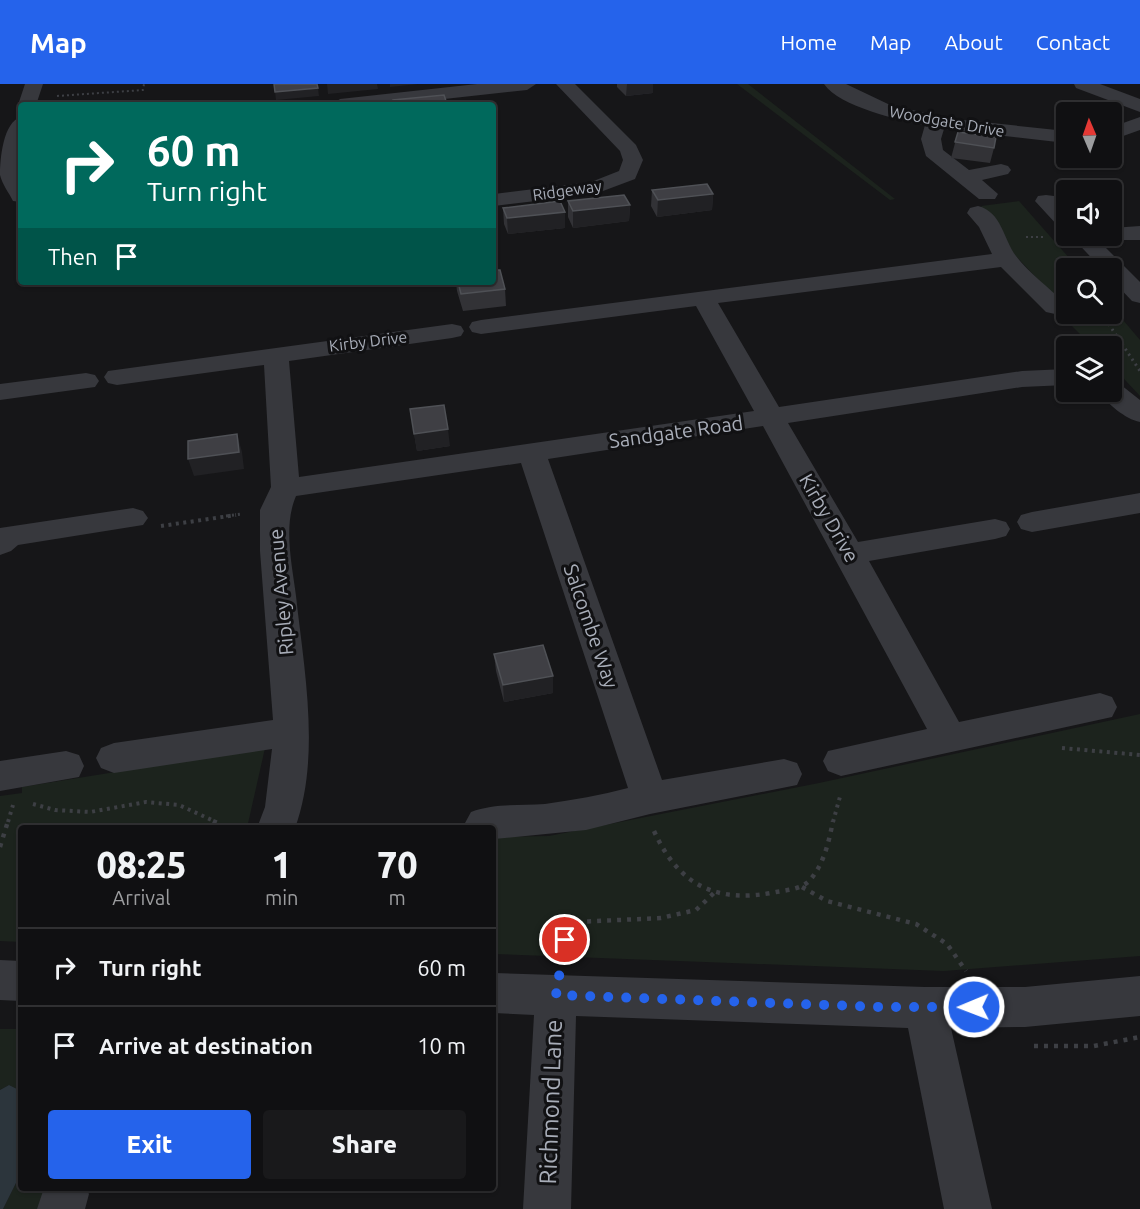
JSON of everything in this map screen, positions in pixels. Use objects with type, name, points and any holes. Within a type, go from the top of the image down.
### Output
[{"type":"street","points":[[367,102],[527,84]]},
{"type":"street","name":"Ridgeway","points":[[496,200],[595,188],[628,175],[633,160],[629,148],[565,84]]},
{"type":"street","name":"Woodgate Drive","points":[[833,84],[876,108],[936,121],[1027,135],[1056,136]]},
{"type":"street","points":[[1087,85],[1140,106]]},
{"type":"street","points":[[936,121],[931,139],[933,152],[965,177],[982,204],[1006,259],[1055,307]]},
{"type":"street","points":[[1122,130],[1140,123]]},
{"type":"street","points":[[18,125],[7,170],[8,178],[18,192]]},
{"type":"street","points":[[965,177],[1001,170]]},
{"type":"street","points":[[0,208],[18,203]]},
{"type":"street","points":[[1122,234],[1140,232]]},
{"type":"street","points":[[1096,246],[1106,261],[1140,296]]},
{"type":"street","points":[[481,327],[704,300],[1006,259]]},
{"type":"street","name":"Kirby Drive","points":[[704,300],[850,554],[950,738]]},
{"type":"street","name":"Kirby Drive","points":[[275,357],[319,348],[452,331]]},
{"type":"street","points":[[117,377],[275,357]]},
{"type":"street","name":"Ripley Avenue","points":[[275,357],[285,487],[275,510],[275,551],[290,694],[291,732],[284,807],[277,825]]},
{"type":"street","name":"Sandgate Road","points":[[285,487],[310,486],[1022,379],[1056,377]]},
{"type":"street","points":[[0,392],[86,381]]},
{"type":"street","points":[[1122,399],[1140,414]]},
{"type":"street","name":"Salcombe Way","points":[[532,453],[646,799]]},
{"type":"street","points":[[1032,522],[1140,503]]},
{"type":"street","points":[[0,544],[10,536],[134,518]]},
{"type":"street","points":[[850,554],[995,529]]},
{"type":"street","points":[[845,775],[894,750],[1100,707]]},
{"type":"street","points":[[114,758],[291,732]]},
{"type":"street","points":[[11,783],[66,766]]},
{"type":"street","points":[[484,823],[543,820],[586,814],[646,799],[784,774]]},
{"type":"street","points":[[0,980],[18,981]]},
{"type":"street","points":[[496,993],[925,1008],[1024,1007],[1121,1000],[1140,996]]},
{"type":"street","name":"Richmond Lane","points":[[547,1209],[556,995]]},
{"type":"street","points":[[925,1008],[968,1209]]},
{"type":"path","points":[[48,102],[143,90],[144,84]]},
{"type":"path","points":[[1041,231],[1046,237]]},
{"type":"path","points":[[1109,324],[1140,371]]},
{"type":"path","points":[[1059,747],[1140,755]]},
{"type":"path","points":[[646,799],[662,853],[685,879],[735,898],[802,887],[812,879],[829,842],[845,775]]},
{"type":"path","points":[[0,847],[11,783],[55,810],[78,812],[146,802],[179,805],[222,825]]},
{"type":"path","points":[[802,887],[827,901],[916,924],[947,944],[965,967],[974,1007]]},
{"type":"path","points":[[556,995],[565,940],[577,922],[661,918],[696,909],[715,892]]},
{"type":"shaded area","points":[[737,84],[748,84],[895,199],[890,200]]},
{"type":"shaded area","points":[[1019,201],[1056,243],[1056,246],[1069,258],[1056,258],[1056,298],[1010,250],[996,225],[981,206]]},
{"type":"shaded area","points":[[1122,319],[1140,340],[1140,396],[1122,377],[1122,336],[1082,336],[1070,324],[1122,324]]},
{"type":"shaded area","points":[[1140,714],[1140,956],[944,971],[496,954],[496,837],[549,836],[819,783]]},
{"type":"shaded area","points":[[265,748],[248,825],[18,825],[18,942],[0,941],[0,796],[22,793],[22,787]]},
{"type":"shaded area","points":[[0,1029],[18,1029],[18,1090],[9,1085],[0,1090]]},
{"type":"shaded area","points":[[9,1085],[18,1090],[18,1179],[3,1209],[0,1209],[0,1090]]},
{"type":"shaded area","points":[[18,1179],[18,1191],[44,1191],[38,1209],[3,1209]]},
{"type":"building","points":[[274,84],[317,84],[318,88],[275,92]]},
{"type":"building","points":[[444,95],[446,102],[393,102],[393,100]]},
{"type":"building","points":[[958,132],[996,137],[994,148],[955,142]]},
{"type":"building","points":[[707,184],[713,194],[658,200],[652,190]]},
{"type":"building","points":[[624,195],[630,205],[573,211],[568,201]]},
{"type":"building","points":[[560,201],[565,212],[507,218],[503,208]]},
{"type":"building","points":[[496,270],[500,270],[505,289],[461,294],[459,285],[496,285]]},
{"type":"building","points":[[444,405],[448,429],[414,434],[410,409]]},
{"type":"building","points":[[237,434],[239,452],[188,459],[188,441]]},
{"type":"building","points":[[543,645],[553,676],[503,685],[494,654]]},
{"type":"route","points":[[565,940],[556,995],[881,1007],[974,1007]]}]
